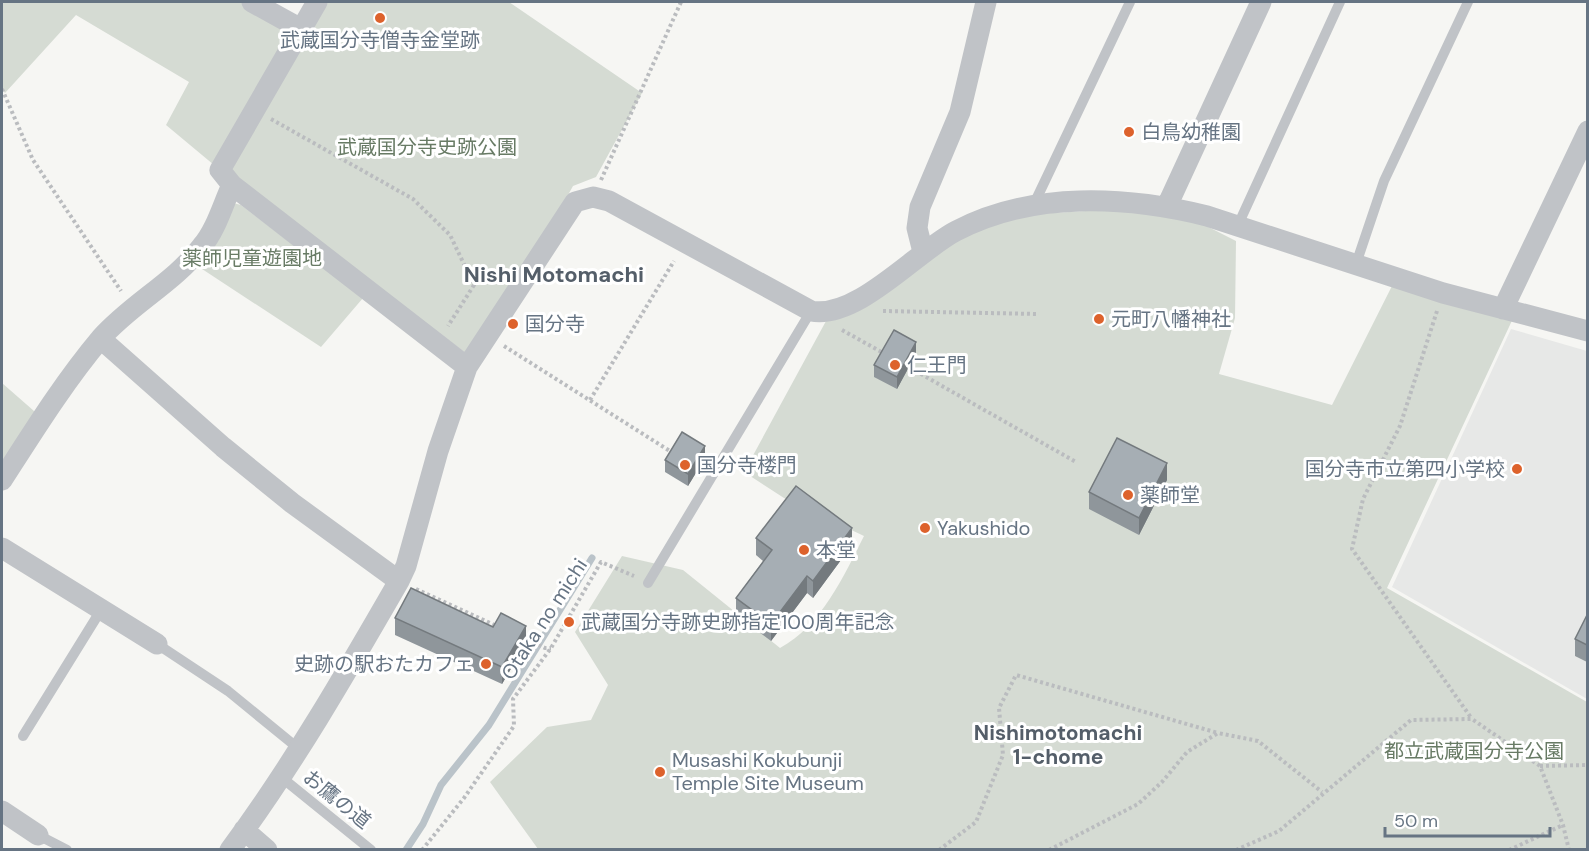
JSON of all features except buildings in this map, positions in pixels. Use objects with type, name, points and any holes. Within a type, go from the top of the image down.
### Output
[{"type":"street","points":[[252,2],[301,29]]},
{"type":"street","points":[[317,2],[220,171],[232,185],[467,367]]},
{"type":"street","points":[[923,252],[918,228],[920,207],[960,112],[986,2]]},
{"type":"street","points":[[1167,206],[1261,2]]},
{"type":"street","points":[[1503,309],[1587,131]]},
{"type":"street","points":[[2,480],[42,418],[101,339],[131,307],[168,282],[204,245],[232,185]]},
{"type":"street","points":[[230,849],[299,749],[399,581],[413,545],[438,451],[467,367],[575,202],[593,197],[627,209],[686,242],[821,310],[867,294],[899,274],[923,252],[956,231],[989,217],[1033,206],[1090,200],[1167,206],[1238,225],[1443,293],[1587,331]]},
{"type":"street","points":[[101,339],[257,475],[399,581]]},
{"type":"street","points":[[2,548],[157,644]]},
{"type":"street","points":[[2,811],[38,835]]},
{"type":"street","points":[[244,830],[267,849]]},
{"type":"lane","points":[[1033,206],[1130,2]]},
{"type":"lane","points":[[1238,225],[1340,2]]},
{"type":"lane","points":[[1356,264],[1384,181],[1468,2]]},
{"type":"lane","points":[[648,583],[821,310]]},
{"type":"lane","points":[[23,736],[101,610]]},
{"type":"lane","points":[[157,644],[228,691],[299,749]]},
{"type":"lane","name":"お鷹の道","points":[[281,777],[370,849]]},
{"type":"lane","points":[[38,835],[67,849]]},
{"type":"path","points":[[593,197],[681,2]]},
{"type":"path","points":[[2,88],[33,160],[131,307]]},
{"type":"path","points":[[255,110],[413,199],[450,235],[474,285],[447,326],[456,332]]},
{"type":"path","points":[[590,400],[686,242]]},
{"type":"path","points":[[1443,293],[1400,426],[1363,499],[1352,549],[1472,719],[1540,766],[1563,825],[1569,849]]},
{"type":"path","points":[[821,310],[842,330],[892,359]]},
{"type":"path","points":[[878,311],[1039,314]]},
{"type":"path","points":[[489,336],[681,458]]},
{"type":"path","points":[[903,364],[1076,462]]},
{"type":"path","name":"Otaka no michi","points":[[422,849],[464,798],[514,726],[513,699],[551,648],[601,562],[648,583]]},
{"type":"path","points":[[399,581],[508,631]]},
{"type":"path","points":[[519,636],[544,648],[551,648]]},
{"type":"path","points":[[939,849],[976,822],[1003,755],[999,708],[1016,675],[1218,733],[1258,741],[1322,792]]},
{"type":"path","points":[[1236,849],[1279,831],[1322,792],[1411,720],[1472,719]]},
{"type":"path","points":[[1049,849],[1138,804],[1162,782],[1187,752],[1218,733]]},
{"type":"path","points":[[1540,766],[1587,765]]},
{"type":"path","points":[[1509,849],[1563,825]]},
{"type":"shaded area","name":"国分寺市立第四小学校","points":[[1511,329],[1587,351],[1587,699],[1392,587]]},
{"type":"green space","name":"武蔵国分寺史跡公園","points":[[2,2],[252,2],[301,29],[317,2],[509,2],[642,93],[596,177],[573,186],[489,336],[467,354],[220,170],[166,125],[189,82],[76,15],[5,93],[2,88]]},
{"type":"green space","name":"薬師児童遊園地","points":[[233,203],[241,205],[363,298],[321,347],[199,267],[218,241]]},
{"type":"green space","name":"都立武蔵国分寺公園","points":[[1167,206],[1236,241],[1235,318],[1219,374],[1332,405],[1396,278],[1516,312],[1387,588],[1587,702],[1587,849],[538,849],[490,782],[547,727],[591,720],[608,685],[575,632],[622,556],[683,570],[780,648],[795,639],[808,627],[830,599],[848,567],[864,536],[784,498],[744,472],[832,310],[989,217]]},
{"type":"green space","points":[[2,383],[42,418],[2,480]]},
{"type":"waterway","points":[[406,850],[423,824],[441,785],[489,725],[592,558]]},
{"type":"place","name":"武蔵国分寺僧寺金堂跡","points":[[380,18]]},
{"type":"place","name":"白鳥幼稚園","points":[[1129,132]]},
{"type":"place","name":"元町八幡神社","points":[[1099,319]]},
{"type":"place","name":"国分寺","points":[[513,324]]},
{"type":"place","name":"仁王門","points":[[895,365]]},
{"type":"place","name":"国分寺楼門","points":[[685,465]]},
{"type":"place","name":"国分寺市立第四小学校","points":[[1517,469]]},
{"type":"place","name":"薬師堂","points":[[1128,495]]},
{"type":"place","name":"Yakushido","points":[[925,528]]},
{"type":"place","name":"本堂","points":[[804,550]]},
{"type":"place","name":"武蔵国分寺跡史跡指定100周年記念","points":[[569,622]]},
{"type":"place","name":"史跡の駅おたカフェ","points":[[486,664]]},
{"type":"place","name":"Musashi Kokubunji Temple Site Museum","points":[[660,772]]},
{"type":"district","name":"Nishi Motomachi","points":[[554,274]]},
{"type":"district","name":"Nishimotomachi 1-chome","points":[[1058,745]]}]
